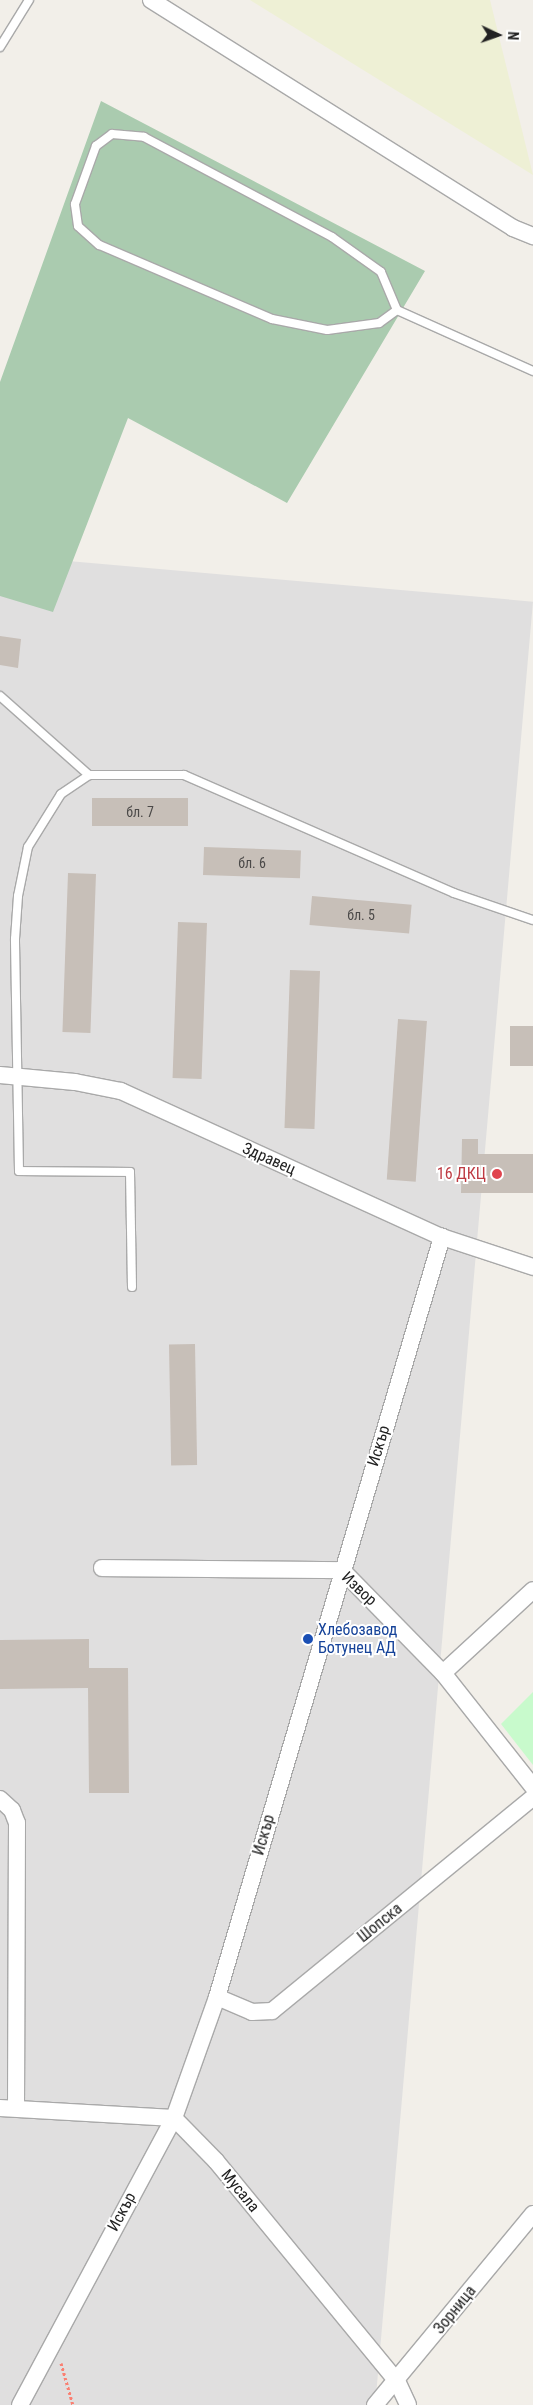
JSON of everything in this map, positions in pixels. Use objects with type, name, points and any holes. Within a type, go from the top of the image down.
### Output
[{"type":"street","points":[[151,0],[513,228],[533,236]]},
{"type":"street","name":"Здравец","points":[[0,1075],[74,1082],[121,1092],[442,1237],[533,1267]]},
{"type":"street","name":"Искър","points":[[20,2405],[174,2118],[217,1997],[442,1237]]},
{"type":"street","name":"Извор","points":[[102,1568],[342,1570],[443,1673],[533,1787]]},
{"type":"street","points":[[443,1673],[533,1590]]},
{"type":"street","name":"Шопска","points":[[217,1997],[252,2012],[272,2011],[533,1797]]},
{"type":"street","points":[[0,1799],[12,1810],[17,1822],[8,2108],[174,2118]]},
{"type":"street","name":"Мусала","points":[[174,2118],[216,2162],[397,2381],[408,2405]]},
{"type":"street","name":"Зорница","points":[[375,2405],[397,2381],[533,2214]]},
{"type":"lane","points":[[0,47],[29,0]]},
{"type":"lane","points":[[396,310],[379,324],[327,330],[272,319],[99,245],[78,226],[75,204],[96,146],[112,134],[144,136],[332,237],[381,272],[396,310],[533,371]]},
{"type":"lane","points":[[0,696],[89,776]]},
{"type":"lane","points":[[132,1287],[130,1172],[19,1171],[15,938],[18,896],[28,846],[61,794],[89,776],[184,775],[454,893],[533,920]]},
{"type":"path","points":[[54,2341],[72,2405]]},
{"type":"shaded area","points":[[0,555],[533,602],[375,2405],[0,2405]]},
{"type":"green space","points":[[250,0],[490,0],[533,175]]},
{"type":"green space","points":[[101,101],[425,271],[287,503],[128,418],[53,612],[0,596],[0,382]]},
{"type":"green space","points":[[533,1692],[533,1765],[501,1724]]},
{"type":"building","points":[[0,636],[21,639],[18,668],[0,665]]},
{"type":"building","points":[[92,798],[188,798],[188,826],[92,826]]},
{"type":"building","points":[[204,847],[301,850],[300,878],[203,875]]},
{"type":"building","points":[[68,873],[96,874],[90,1033],[62,1032]]},
{"type":"building","points":[[312,896],[412,905],[409,934],[309,925]]},
{"type":"building","points":[[178,922],[207,923],[202,1079],[173,1078]]},
{"type":"building","points":[[290,970],[320,971],[314,1129],[284,1128]]},
{"type":"building","points":[[398,1019],[427,1021],[416,1182],[387,1180]]},
{"type":"building","points":[[510,1026],[533,1026],[533,1066],[510,1066]]},
{"type":"building","name":"16 ДКЦ","points":[[462,1139],[478,1139],[478,1154],[533,1154],[533,1193],[461,1193]]},
{"type":"building","points":[[169,1344],[195,1344],[197,1465],[171,1465]]},
{"type":"building","points":[[89,1639],[89,1668],[128,1668],[129,1793],[89,1793],[88,1688],[0,1689],[0,1640]]},
{"type":"place","name":"16 ДКЦ","points":[[497,1174]]},
{"type":"place","name":"Хлебозавод Ботунец АД","points":[[308,1639]]}]
